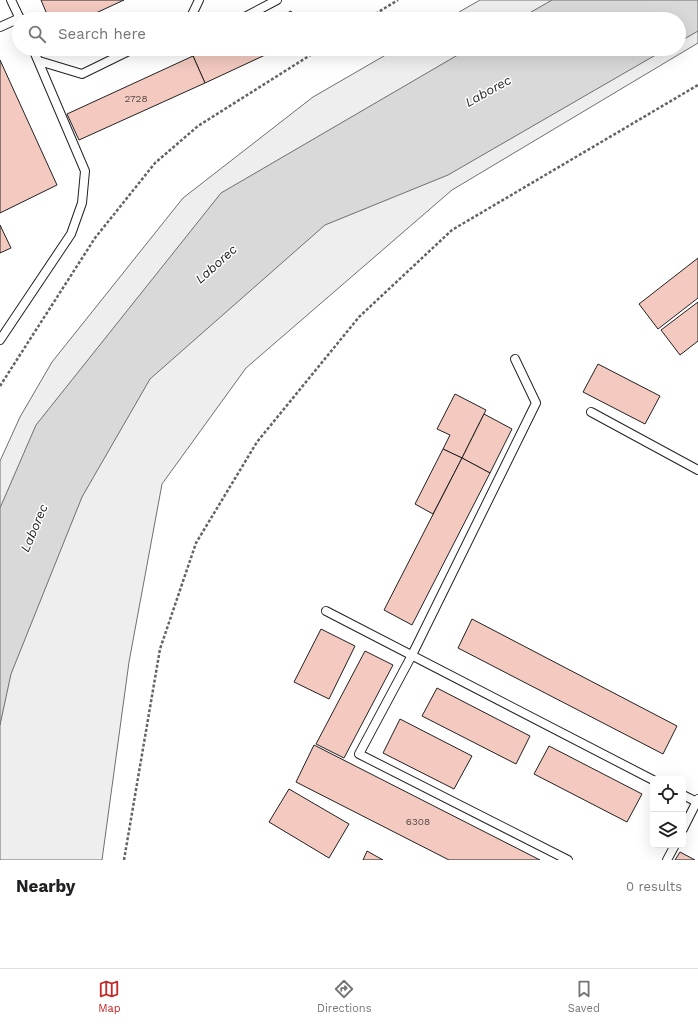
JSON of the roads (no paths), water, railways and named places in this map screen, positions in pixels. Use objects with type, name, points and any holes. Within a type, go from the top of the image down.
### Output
[{"type":"lane","points":[[11,0],[17,12]]},
{"type":"lane","points":[[193,12],[199,0]]},
{"type":"lane","points":[[254,12],[277,0]]},
{"type":"lane","points":[[0,27],[12,22]]},
{"type":"lane","points":[[0,340],[71,234],[82,203],[85,171],[36,56]]},
{"type":"lane","points":[[39,61],[82,74],[119,56]]},
{"type":"lane","points":[[516,359],[536,403],[412,655],[359,754],[568,860]]},
{"type":"lane","points":[[592,412],[698,470]]},
{"type":"lane","points":[[326,611],[650,778]]},
{"type":"lane","points":[[686,796],[697,800],[686,823]]},
{"type":"lane","points":[[667,860],[673,848]]},
{"type":"water","points":[[552,0],[698,0],[698,31],[686,38],[686,12],[531,12]]},
{"type":"water","name":"Laborec","points":[[456,56],[654,56],[448,175],[325,225],[150,379],[82,497],[11,674],[0,725],[0,508],[36,425],[221,193]]}]
